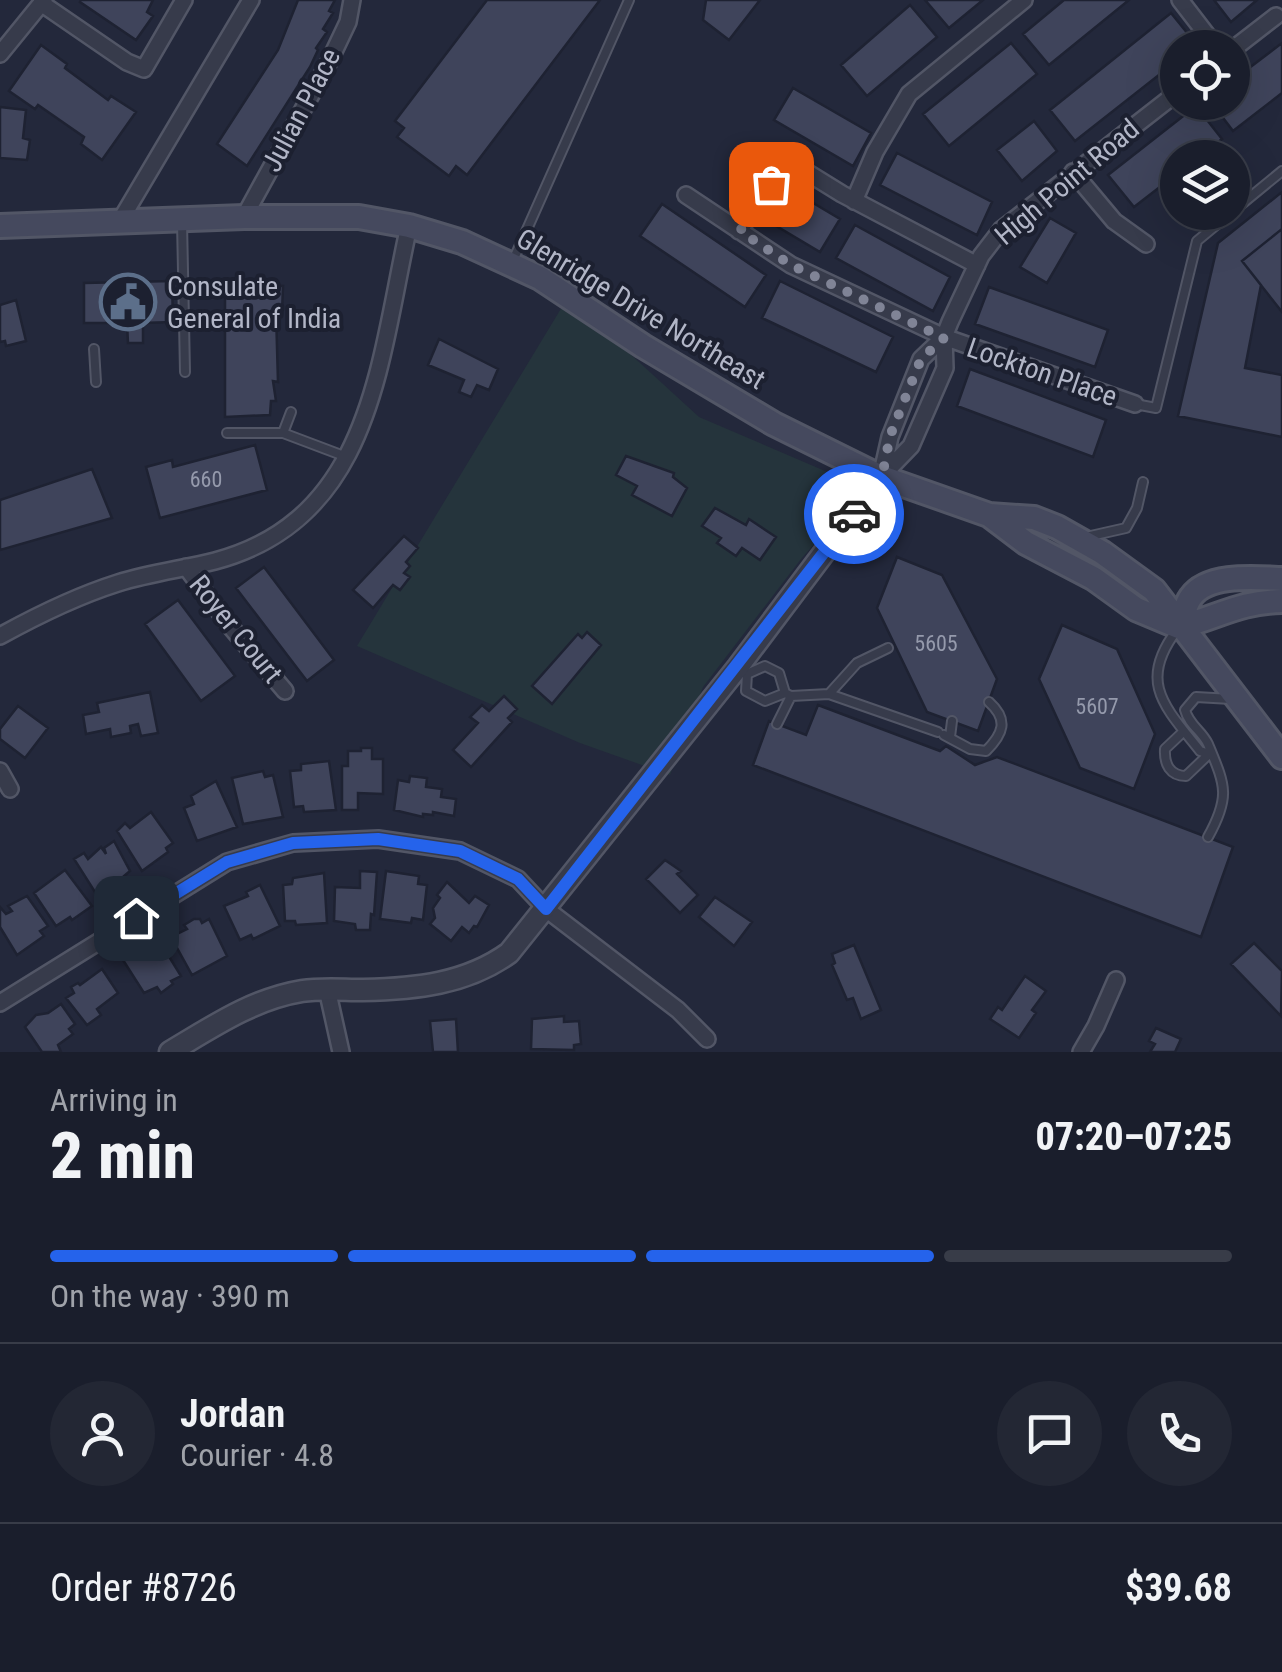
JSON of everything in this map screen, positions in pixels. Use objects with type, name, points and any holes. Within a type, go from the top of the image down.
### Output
[{"type":"main road","name":"Glenridge Drive Northeast","points":[[0,226],[244,217],[358,217],[409,226],[512,263],[790,433],[882,477],[989,516]]},
{"type":"main road","points":[[989,516],[1034,518],[1078,538],[1154,590],[1282,757]]},
{"type":"main road","points":[[989,516],[1026,543],[1093,578],[1136,609],[1179,627],[1212,619],[1230,608],[1282,601]]},
{"type":"main road","points":[[1179,627],[1191,596],[1211,584],[1248,578],[1282,579]]},
{"type":"street","points":[[0,54],[43,1],[127,62],[144,69],[184,0]]},
{"type":"street","points":[[120,221],[250,0]]},
{"type":"street","name":"Julian Place","points":[[244,217],[329,62],[348,22],[352,0]]},
{"type":"street","points":[[854,201],[875,152],[909,94],[1024,0]]},
{"type":"street","points":[[1180,0],[1203,30]]},
{"type":"street","points":[[1250,36],[1276,16]]},
{"type":"street","name":"High Point Road","points":[[882,477],[890,436],[921,359],[944,338],[977,265],[1001,230],[1160,106]]},
{"type":"street","points":[[740,231],[787,160],[854,201],[977,265]]},
{"type":"street","points":[[1073,172],[1114,221],[1146,244]]},
{"type":"street","name":"Lockton Place","points":[[686,195],[791,265],[944,338],[1135,404]]},
{"type":"street","points":[[0,636],[80,596],[120,582],[238,554],[274,536],[322,496],[348,458],[369,406],[409,226]]},
{"type":"street","name":"High Point Road","points":[[882,477],[911,446],[945,368],[944,338]]},
{"type":"street","points":[[170,1052],[242,1010],[284,994],[404,988],[468,976],[509,953],[742,670],[882,477]]},
{"type":"street","name":"Royer Court","points":[[186,566],[230,626],[286,691]]},
{"type":"street","points":[[0,771],[10,788]]},
{"type":"street","points":[[0,1003],[227,862],[293,843],[378,839],[460,851],[518,879],[546,909],[678,1010],[707,1039]]},
{"type":"street","points":[[1081,1052],[1116,980]]},
{"type":"street","points":[[326,989],[342,1052]]},
{"type":"lane","points":[[512,263],[629,0]]},
{"type":"lane","points":[[1250,198],[1282,172]]},
{"type":"lane","points":[[182,219],[185,372]]},
{"type":"lane","points":[[1135,404],[1156,408],[1196,241],[1210,230]]},
{"type":"lane","points":[[94,349],[96,382]]},
{"type":"lane","points":[[915,376],[937,385]]},
{"type":"lane","points":[[283,433],[292,412]]},
{"type":"lane","points":[[227,432],[283,433],[348,458]]},
{"type":"lane","points":[[1078,538],[1126,528],[1137,508],[1143,482]]},
{"type":"lane","points":[[1179,627],[1163,648],[1154,678],[1164,706],[1200,751],[1209,754]]},
{"type":"lane","points":[[828,694],[857,663],[888,648]]},
{"type":"lane","points":[[778,724],[788,694],[779,673],[766,666],[742,670],[746,692],[765,701],[788,694],[828,694],[944,734],[970,749],[986,751],[1004,724],[1000,711],[989,702]]},
{"type":"lane","points":[[1208,837],[1224,804],[1223,776],[1209,754],[1208,745],[1187,718],[1186,705],[1202,696],[1236,700]]},
{"type":"lane","points":[[944,734],[952,721]]},
{"type":"lane","points":[[1184,730],[1164,749],[1169,769],[1178,776],[1186,776],[1209,754]]},
{"type":"shaded area","points":[[568,297],[699,417],[860,486],[703,687],[670,775],[580,743],[357,646]]},
{"type":"building","points":[[81,0],[153,0],[147,12],[153,16],[136,40]]},
{"type":"building","points":[[298,0],[335,0],[329,11],[333,13],[310,67],[247,166],[217,144],[278,50]]},
{"type":"building","points":[[487,0],[600,0],[467,175],[456,166],[449,176],[397,137],[404,128],[395,121]]},
{"type":"building","points":[[706,0],[760,0],[729,40],[703,20]]},
{"type":"building","points":[[925,0],[983,0],[949,28]]},
{"type":"building","points":[[1064,0],[1129,0],[1049,65],[1023,34]]},
{"type":"building","points":[[1214,0],[1257,0],[1231,22]]},
{"type":"building","points":[[910,5],[937,37],[867,96],[841,65]]},
{"type":"building","points":[[1171,13],[1185,30],[1160,30],[1160,74],[1075,141],[1050,110]]},
{"type":"building","points":[[1011,43],[1037,74],[949,146],[923,114]]},
{"type":"building","points":[[1282,43],[1282,93],[1250,118],[1250,67]]},
{"type":"building","points":[[41,45],[108,100],[111,96],[136,112],[102,160],[81,144],[84,137],[38,105],[35,109],[9,91]]},
{"type":"building","points":[[793,88],[871,133],[853,166],[774,120]]},
{"type":"building","points":[[0,107],[26,110],[23,138],[30,140],[27,160],[0,158]]},
{"type":"building","points":[[1178,120],[1207,120],[1222,139],[1160,140],[1160,187],[1134,207],[1108,175]]},
{"type":"building","points":[[1225,120],[1247,120],[1233,131]]},
{"type":"building","points":[[1034,121],[1057,151],[1022,181],[997,150]]},
{"type":"building","points":[[897,153],[992,202],[977,235],[880,185]]},
{"type":"building","points":[[793,191],[840,219],[820,252],[773,224]]},
{"type":"building","points":[[1282,192],[1282,229],[1242,261],[1261,285],[1245,368],[1282,375],[1282,437],[1178,416],[1218,243],[1234,230],[1250,230],[1250,218]]},
{"type":"building","points":[[662,204],[766,275],[745,307],[640,236]]},
{"type":"building","points":[[1050,218],[1076,233],[1047,283],[1020,267]]},
{"type":"building","points":[[855,225],[950,277],[933,311],[836,258]]},
{"type":"building","points":[[1282,229],[1282,312],[1242,261]]},
{"type":"building","name":"Consulate General of India","points":[[172,281],[173,322],[143,323],[143,343],[128,343],[127,323],[84,323],[84,283]]},
{"type":"building","points":[[780,281],[893,337],[876,372],[762,318]]},
{"type":"building","points":[[225,284],[283,286],[282,313],[276,312],[278,382],[273,381],[276,401],[271,401],[270,415],[225,417]]},
{"type":"building","points":[[989,287],[1108,330],[1095,367],[975,324]]},
{"type":"building","points":[[16,300],[26,341],[6,346],[5,341],[0,342],[0,305]]},
{"type":"building","points":[[439,339],[498,369],[489,390],[477,385],[471,397],[459,392],[464,380],[428,365]]},
{"type":"building","points":[[970,369],[1106,420],[1093,457],[957,406]]},
{"type":"building","points":[[255,445],[267,490],[160,518],[146,467],[172,460],[173,467]]},
{"type":"building","points":[[626,456],[674,473],[673,477],[687,488],[672,516],[632,495],[637,486],[616,475]]},
{"type":"building","points":[[92,469],[112,518],[0,550],[0,500]]},
{"type":"building","points":[[715,508],[746,525],[749,519],[776,537],[760,560],[742,548],[736,556],[717,543],[721,538],[702,526]]},
{"type":"building","points":[[404,536],[418,548],[406,562],[410,566],[404,573],[410,577],[400,590],[393,585],[373,608],[353,590]]},
{"type":"building","points":[[897,557],[942,575],[997,679],[978,731],[927,712],[877,608]]},
{"type":"building","points":[[264,567],[334,660],[307,681],[236,588]]},
{"type":"building","points":[[178,600],[235,676],[201,701],[145,624]]},
{"type":"building","points":[[1062,625],[1117,649],[1155,734],[1134,789],[1080,768],[1039,679]]},
{"type":"building","points":[[587,632],[601,645],[552,704],[532,686],[578,634],[582,638]]},
{"type":"building","points":[[150,692],[158,733],[141,736],[138,724],[130,726],[131,733],[111,737],[110,729],[86,734],[83,715],[99,712],[97,703]]},
{"type":"building","points":[[504,696],[517,709],[508,718],[512,722],[471,767],[453,750],[478,723],[470,717],[482,705],[489,711]]},
{"type":"building","points":[[818,705],[940,751],[946,746],[975,765],[997,757],[1233,847],[1201,937],[753,765],[769,721],[806,735]]},
{"type":"building","points":[[18,706],[48,728],[25,758],[0,739],[0,729]]},
{"type":"building","points":[[372,748],[372,759],[383,759],[383,794],[358,793],[358,810],[342,810],[342,766],[348,766],[348,751]]},
{"type":"building","points":[[329,761],[336,810],[304,812],[303,806],[294,807],[290,771],[301,770],[301,764]]},
{"type":"building","points":[[263,771],[265,777],[273,775],[283,817],[243,824],[232,778]]},
{"type":"building","points":[[410,776],[427,778],[426,787],[442,789],[441,797],[456,799],[454,816],[433,812],[423,817],[394,810],[398,780],[409,782]]},
{"type":"building","points":[[216,781],[237,827],[197,841],[184,808],[194,804],[191,796]]},
{"type":"building","points":[[151,812],[173,843],[166,848],[168,852],[142,871],[117,831],[125,823],[130,828]]},
{"type":"building","points":[[114,841],[130,871],[123,877],[126,881],[100,900],[74,859],[84,853],[88,859],[101,847],[106,854],[104,848]]},
{"type":"building","points":[[665,860],[681,871],[677,874],[698,895],[680,913],[646,879]]},
{"type":"building","points":[[65,870],[92,906],[56,926],[34,893]]},
{"type":"building","points":[[360,871],[377,872],[370,930],[356,930],[355,924],[334,921],[335,887],[360,888]]},
{"type":"building","points":[[386,871],[419,876],[418,884],[427,885],[423,920],[412,918],[411,923],[380,919]]},
{"type":"building","points":[[324,873],[327,923],[296,925],[295,921],[285,921],[283,885],[292,884],[293,878]]},
{"type":"building","points":[[447,882],[469,903],[475,896],[489,905],[477,927],[469,933],[462,927],[451,941],[430,924],[440,898],[437,895]]},
{"type":"building","points":[[260,885],[280,926],[253,939],[251,935],[240,940],[224,906],[248,896],[246,892]]},
{"type":"building","points":[[27,896],[48,926],[40,931],[44,936],[17,955],[0,927],[0,907],[6,914],[12,911],[8,906]]},
{"type":"building","points":[[715,897],[752,922],[734,946],[699,917]]},
{"type":"building","points":[[194,919],[202,923],[209,919],[227,956],[192,975],[171,937],[187,929],[184,925]]},
{"type":"building","points":[[157,937],[181,976],[161,993],[157,987],[144,993],[123,960]]},
{"type":"building","points":[[1254,943],[1282,971],[1281,1016],[1231,964]]},
{"type":"building","points":[[854,945],[881,1010],[861,1019],[853,998],[847,1000],[832,965],[832,954]]},
{"type":"building","points":[[102,969],[118,993],[97,1009],[101,1015],[87,1025],[66,998],[74,993],[71,987]]},
{"type":"building","points":[[1025,976],[1046,991],[1019,1038],[990,1019],[998,1007],[1002,1010]]},
{"type":"building","points":[[61,1004],[75,1024],[69,1029],[73,1034],[58,1045],[61,1052],[42,1052],[25,1027],[36,1015],[48,1013]]},
{"type":"building","points":[[564,1016],[564,1022],[579,1021],[581,1044],[574,1045],[574,1050],[531,1049],[532,1019]]},
{"type":"building","points":[[456,1019],[458,1052],[433,1052],[430,1021]]},
{"type":"building","points":[[1156,1028],[1181,1039],[1175,1052],[1150,1052],[1155,1044],[1149,1041]]},
{"type":"way so far","points":[[771,184],[740,231],[791,265],[944,338],[921,359],[890,436],[882,477],[854,514]]},
{"type":"place","name":"Consulate General of India","points":[[128,302]]},
{"type":"route","points":[[136,918],[227,862],[293,843],[378,839],[460,851],[518,879],[546,909],[854,514]]}]
